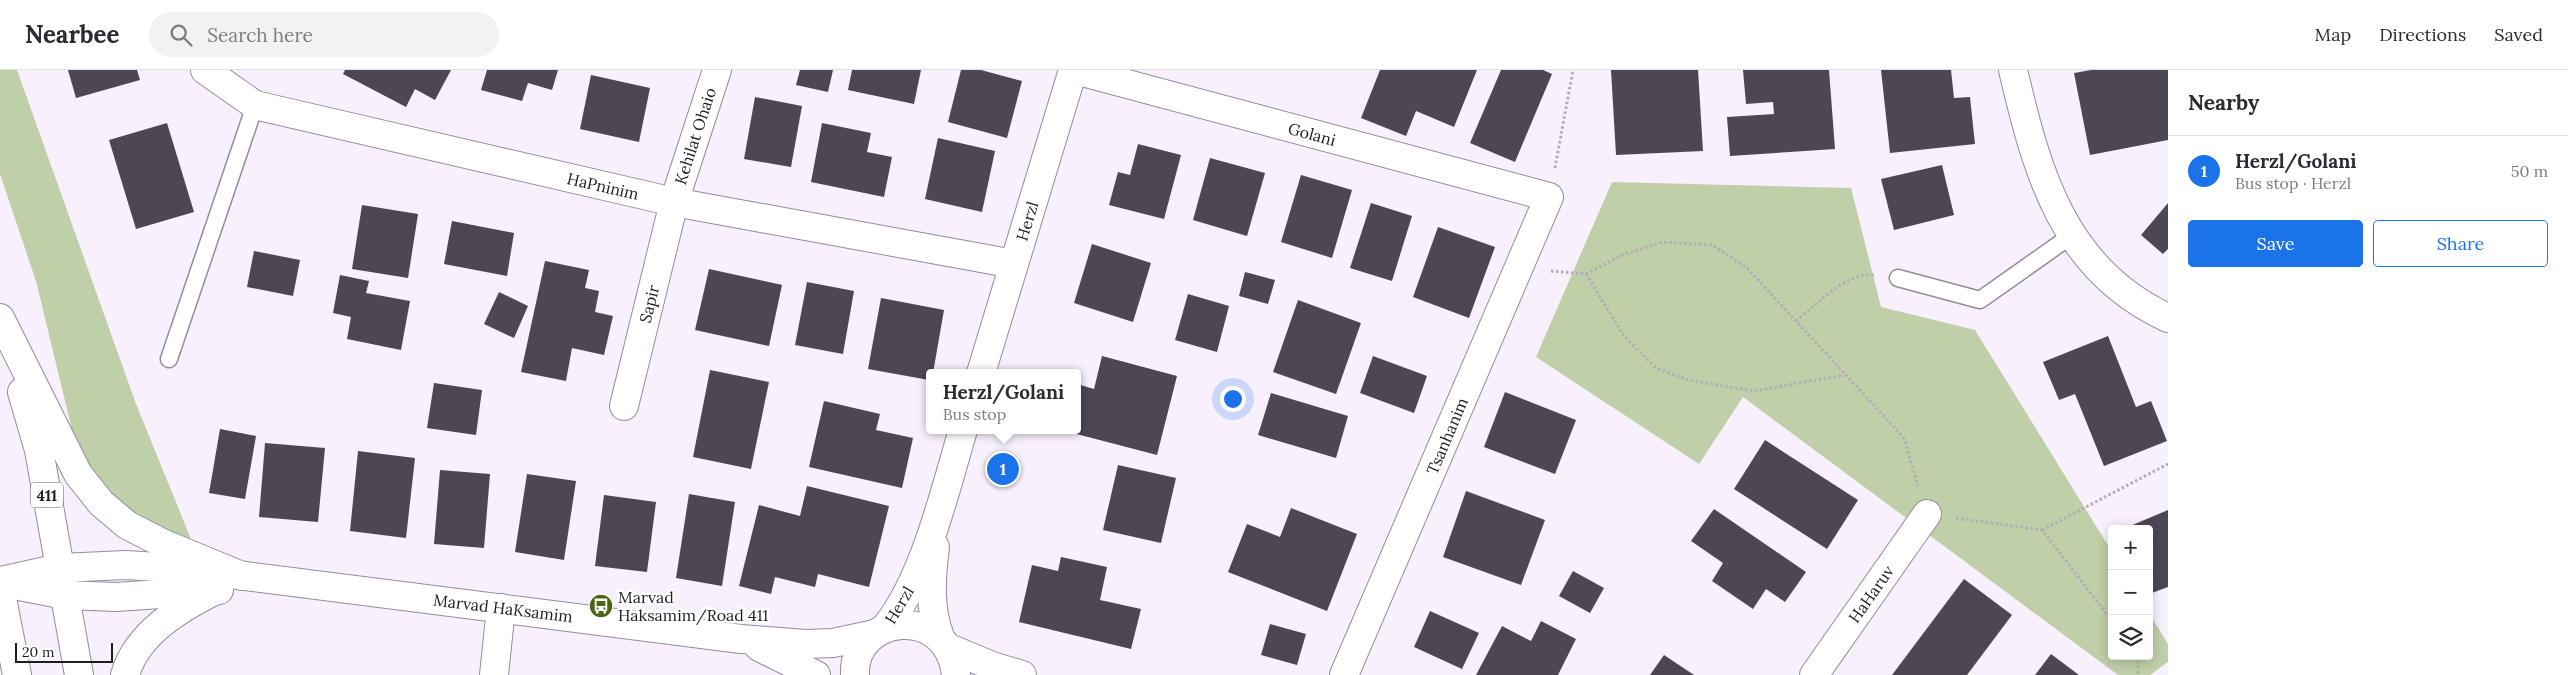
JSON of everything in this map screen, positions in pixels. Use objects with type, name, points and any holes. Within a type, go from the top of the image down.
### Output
[{"type":"street","name":"HaPninim","points":[[205,70],[255,105],[674,202],[1014,264]]},
{"type":"street","name":"Kehilat Ohaio","points":[[674,202],[716,70]]},
{"type":"street","name":"Golani","points":[[1074,70],[1549,197]]},
{"type":"street","name":"Herzl","points":[[981,369],[1074,70]]},
{"type":"street","points":[[2013,70],[2040,172],[2064,226],[2102,272],[2148,309],[2168,318]]},
{"type":"street","name":"Tsanhanim","points":[[1344,675],[1549,197]]},
{"type":"street","name":"Sapir","points":[[624,406],[674,202]]},
{"type":"street","points":[[0,318],[78,474],[102,503],[127,525],[162,543],[242,576]]},
{"type":"street","name":"411","points":[[0,318],[39,450],[79,675]]},
{"type":"street","name":"Herzl","points":[[855,675],[858,658],[865,645],[897,614],[917,573],[944,496],[962,434]]},
{"type":"street","name":"Herzl","points":[[944,496],[937,531],[932,597],[934,619],[955,663],[956,675]]},
{"type":"street","name":"HaHaruv","points":[[1814,675],[1927,514]]},
{"type":"street","name":"Marvad HaKsamim","points":[[0,582],[60,568],[154,566],[742,639],[806,644],[834,643],[880,632],[898,625],[913,625],[927,629],[944,643]]},
{"type":"street","name":"Marvad HaKsamim","points":[[0,582],[65,595],[116,597],[293,583]]},
{"type":"street","points":[[0,588],[17,675]]},
{"type":"street","points":[[125,675],[137,651],[165,620],[189,604],[216,590]]},
{"type":"street","points":[[494,675],[501,608]]},
{"type":"street","name":"Marvad HaKsamim","points":[[742,639],[816,675]]},
{"type":"street","points":[[944,643],[992,666],[1022,675]]},
{"type":"lane","points":[[169,359],[255,105]]},
{"type":"lane","points":[[1898,278],[1980,300],[2072,235]]},
{"type":"path","points":[[1549,197],[1573,70]]},
{"type":"path","points":[[1519,268],[1586,274],[1622,255],[1662,242],[1712,245],[1747,268],[1904,438],[1927,514],[2042,530],[2168,464]]},
{"type":"path","points":[[1586,274],[1624,336],[1656,368],[1688,380],[1754,391],[1845,375]]},
{"type":"path","points":[[1796,321],[1844,282],[1863,274],[1898,278]]},
{"type":"path","points":[[2042,530],[2108,616]]},
{"type":"path","points":[[2138,660],[2138,675]]},
{"type":"green space","points":[[0,70],[17,70],[136,404],[191,539],[143,523],[117,502],[90,473],[74,438],[36,281],[0,174]]},
{"type":"green space","points":[[1612,182],[1851,188],[1881,307],[1975,330],[2108,546],[2108,660],[2153,660],[2153,620],[2168,644],[2168,662],[2150,675],[2118,675],[1743,397],[1699,464],[1536,357]]},
{"type":"building","points":[[68,70],[137,70],[140,80],[76,98]]},
{"type":"building","points":[[345,70],[451,70],[435,100],[415,89],[406,107],[343,74]]},
{"type":"building","points":[[487,70],[558,70],[552,90],[528,83],[522,101],[481,90]]},
{"type":"building","points":[[800,70],[833,70],[828,92],[796,85]]},
{"type":"building","points":[[852,70],[921,70],[914,104],[848,90]]},
{"type":"building","points":[[961,70],[981,70],[1022,81],[1007,138],[948,122]]},
{"type":"building","points":[[1380,70],[1477,70],[1454,127],[1416,111],[1406,136],[1361,118]]},
{"type":"building","points":[[1501,70],[1543,70],[1552,74],[1515,162],[1470,143]]},
{"type":"building","points":[[1611,70],[1698,70],[1703,151],[1616,155]]},
{"type":"building","points":[[1743,70],[1829,70],[1835,149],[1730,156],[1727,117],[1774,114],[1773,102],[1746,104]]},
{"type":"building","points":[[1881,70],[1951,70],[1954,98],[1970,97],[1975,144],[1890,153]]},
{"type":"building","points":[[2091,70],[2168,70],[2168,140],[2090,155],[2074,73]]},
{"type":"building","points":[[591,75],[650,88],[639,142],[580,129]]},
{"type":"building","points":[[755,97],[802,106],[791,167],[744,159]]},
{"type":"building","points":[[167,123],[194,212],[136,229],[109,140]]},
{"type":"building","points":[[822,123],[871,133],[867,152],[892,157],[884,197],[811,182]]},
{"type":"building","points":[[938,138],[995,151],[982,212],[925,199]]},
{"type":"building","points":[[1138,144],[1181,155],[1164,219],[1109,205],[1118,172],[1130,175]]},
{"type":"building","points":[[1210,158],[1265,173],[1247,236],[1193,220]]},
{"type":"building","points":[[1942,165],[1954,215],[1894,230],[1881,179]]},
{"type":"building","points":[[1301,175],[1352,190],[1332,258],[1281,242]]},
{"type":"building","points":[[1371,203],[1412,216],[1392,281],[1350,268]]},
{"type":"building","points":[[2168,203],[2168,249],[2163,254],[2141,235]]},
{"type":"building","points":[[362,205],[418,214],[408,278],[352,269]]},
{"type":"building","points":[[452,221],[514,233],[507,276],[444,264]]},
{"type":"building","points":[[1438,227],[1495,247],[1469,318],[1413,297]]},
{"type":"building","points":[[1092,244],[1151,263],[1133,322],[1074,303]]},
{"type":"building","points":[[254,251],[300,260],[293,296],[247,287]]},
{"type":"building","points":[[545,261],[589,270],[585,288],[599,291],[595,312],[613,316],[604,355],[572,348],[566,381],[521,372]]},
{"type":"building","points":[[709,269],[782,285],[769,346],[695,330]]},
{"type":"building","points":[[1245,272],[1275,280],[1268,304],[1239,296]]},
{"type":"building","points":[[340,275],[369,281],[366,293],[410,301],[401,350],[347,339],[351,317],[333,313]]},
{"type":"building","points":[[807,282],[854,291],[843,354],[795,345]]},
{"type":"building","points":[[499,292],[528,306],[514,338],[484,324]]},
{"type":"building","points":[[1188,294],[1229,306],[1217,352],[1175,340]]},
{"type":"building","points":[[881,298],[944,310],[934,369],[926,369],[926,379],[868,369]]},
{"type":"building","points":[[1298,300],[1361,323],[1336,394],[1273,372]]},
{"type":"building","points":[[2108,336],[2136,407],[2151,401],[2167,441],[2104,466],[2075,394],[2059,400],[2043,362]]},
{"type":"building","points":[[1102,356],[1177,376],[1157,455],[1076,434],[1081,434],[1081,385],[1094,389]]},
{"type":"building","points":[[1373,356],[1427,376],[1414,413],[1360,393]]},
{"type":"building","points":[[710,370],[769,382],[751,469],[693,457]]},
{"type":"building","points":[[434,383],[482,390],[476,435],[427,428]]},
{"type":"building","points":[[1505,392],[1576,420],[1555,474],[1484,447]]},
{"type":"building","points":[[1271,393],[1348,416],[1336,458],[1258,435]]},
{"type":"building","points":[[824,401],[880,414],[876,430],[913,438],[902,488],[809,467]]},
{"type":"building","points":[[220,429],[256,436],[245,499],[209,493]]},
{"type":"building","points":[[1765,440],[1858,500],[1827,549],[1734,489]]},
{"type":"building","points":[[265,443],[325,448],[318,522],[259,517]]},
{"type":"building","points":[[358,451],[415,458],[406,538],[350,531]]},
{"type":"building","points":[[1118,465],[1176,478],[1161,543],[1103,530]]},
{"type":"building","points":[[440,470],[490,474],[484,548],[434,544]]},
{"type":"building","points":[[527,474],[576,481],[564,560],[515,552]]},
{"type":"building","points":[[807,486],[889,506],[869,587],[818,574],[815,587],[775,577],[771,594],[739,586],[759,505],[800,516]]},
{"type":"building","points":[[1466,491],[1545,520],[1521,585],[1443,557]]},
{"type":"building","points":[[689,494],[735,502],[722,586],[676,578]]},
{"type":"building","points":[[604,495],[656,502],[647,572],[595,566]]},
{"type":"building","points":[[1291,508],[1357,534],[1327,611],[1228,572],[1247,524],[1280,537]]},
{"type":"building","points":[[1714,509],[1806,572],[1785,602],[1766,589],[1753,609],[1712,581],[1723,563],[1691,541]]},
{"type":"building","points":[[2168,510],[2168,587],[2153,593],[2153,525],[2132,525]]},
{"type":"building","points":[[1061,557],[1107,567],[1100,600],[1141,609],[1131,649],[1019,622],[1032,565],[1058,571]]},
{"type":"building","points":[[1573,571],[1604,588],[1590,613],[1559,596]]},
{"type":"building","points":[[1964,579],[2012,615],[1967,675],[1892,675]]},
{"type":"building","points":[[1430,611],[1479,633],[1462,669],[1414,647]]},
{"type":"building","points":[[1541,621],[1576,639],[1558,675],[1476,675],[1502,626],[1531,641]]},
{"type":"building","points":[[1270,624],[1306,634],[1297,665],[1261,655]]},
{"type":"building","points":[[2051,654],[2079,675],[2035,675]]},
{"type":"building","points":[[1664,655],[1694,675],[1650,675]]},
{"type":"place","name":"Herzl/Golani","points":[[1003,469]]},
{"type":"place","name":"Marvad Haksamim/Road 411","points":[[601,606]]}]
